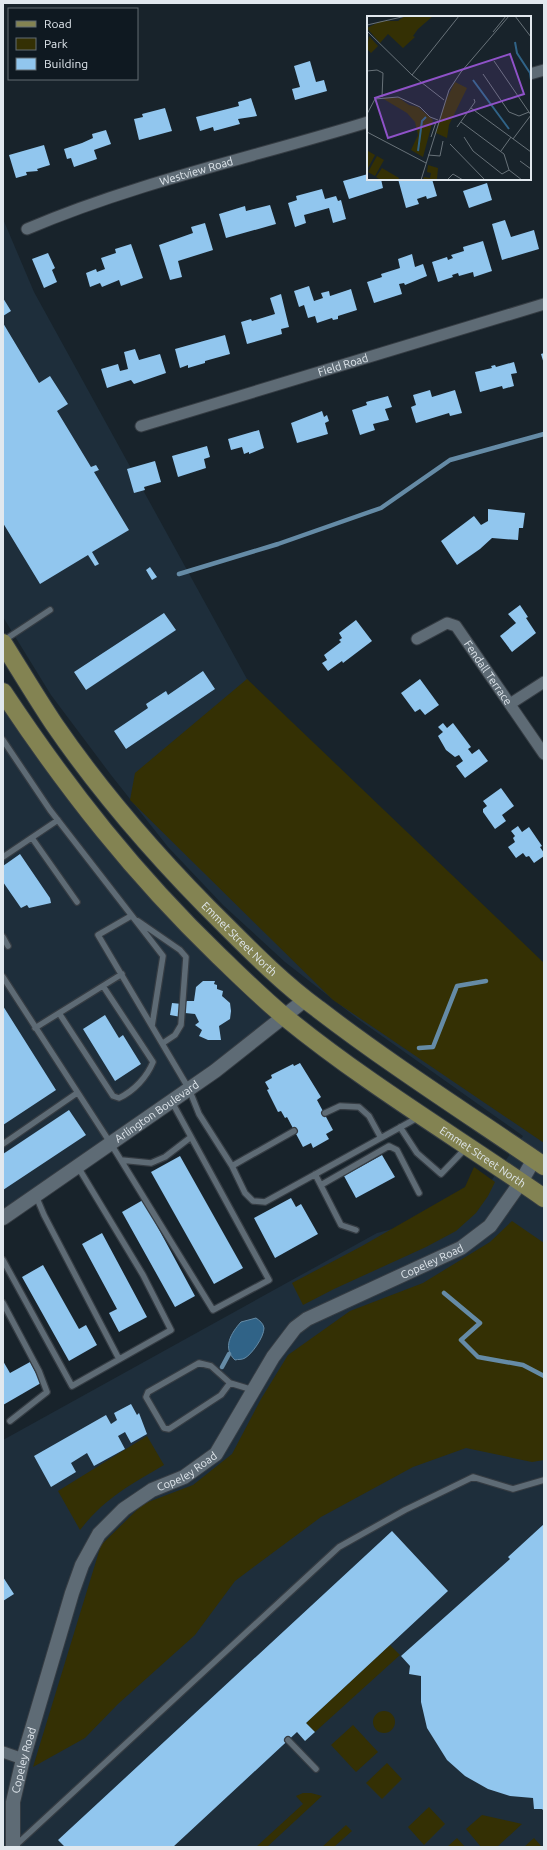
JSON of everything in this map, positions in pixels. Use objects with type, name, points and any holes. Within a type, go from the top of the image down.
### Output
[{"type":"main road","name":"Emmet Street North","points":[[3,642],[54,724],[127,819],[201,902],[258,958],[306,999],[365,1044],[491,1132],[539,1162]]},
{"type":"main road","name":"Emmet Street North","points":[[3,692],[44,754],[87,811],[131,864],[187,925],[284,1016],[322,1046],[421,1116],[544,1198]]},
{"type":"street","points":[[531,74],[544,70]]},
{"type":"street","name":"Westview Road","points":[[28,229],[79,209],[240,158],[367,122]]},
{"type":"street","name":"Field Road","points":[[141,426],[544,304]]},
{"type":"street","name":"Fendall Terrace","points":[[417,639],[447,623],[456,626],[544,754]]},
{"type":"street","points":[[510,704],[544,682]]},
{"type":"street","name":"Arlington Boulevard","points":[[3,1218],[189,1089],[306,999]]},
{"type":"street","name":"Copeley Road","points":[[13,1847],[14,1802],[23,1759],[72,1593],[82,1565],[99,1534],[124,1509],[152,1490],[184,1477],[216,1454],[273,1357],[295,1328],[307,1319],[461,1248],[490,1226],[521,1182],[539,1162]]},
{"type":"street","points":[[3,1752],[23,1759]]},
{"type":"lane","points":[[3,642],[50,610]]},
{"type":"lane","points":[[3,740],[58,820],[163,956],[152,1027]]},
{"type":"lane","points":[[3,858],[58,820]]},
{"type":"lane","points":[[32,838],[77,902]]},
{"type":"lane","points":[[131,916],[98,935],[189,1089],[199,1114],[232,1166],[245,1193],[253,1201],[265,1202],[421,1116]]},
{"type":"lane","points":[[131,916],[180,950],[186,957],[181,1025],[175,1035],[163,1044]]},
{"type":"lane","points":[[3,937],[8,946]]},
{"type":"lane","points":[[35,1028],[122,974]]},
{"type":"lane","points":[[3,977],[111,1144],[213,1310],[268,1280],[171,1101]]},
{"type":"lane","points":[[58,1013],[113,1096],[119,1098],[127,1094],[149,1073],[153,1062],[103,986]]},
{"type":"lane","points":[[3,1144],[77,1093]]},
{"type":"lane","points":[[325,1113],[340,1106],[358,1107],[369,1116],[381,1138]]},
{"type":"lane","points":[[400,1127],[417,1153],[440,1177],[467,1146]]},
{"type":"lane","points":[[232,1166],[294,1131]]},
{"type":"lane","points":[[121,1160],[151,1164],[165,1157],[191,1137]]},
{"type":"lane","points":[[321,1185],[389,1146],[398,1150],[419,1193]]},
{"type":"lane","points":[[3,1260],[72,1386],[171,1330],[144,1275],[78,1166]]},
{"type":"lane","points":[[315,1174],[341,1225],[356,1230]]},
{"type":"lane","points":[[36,1196],[119,1359]]},
{"type":"lane","points":[[3,1303],[39,1371],[47,1392],[10,1421]]},
{"type":"lane","points":[[230,1383],[221,1395],[169,1429],[164,1428],[146,1397],[148,1392],[199,1363],[211,1366],[230,1383],[253,1390]]},
{"type":"lane","points":[[13,1847],[339,1547],[405,1510],[473,1477],[513,1489],[544,1480]]},
{"type":"lane","points":[[288,1740],[316,1769]]},
{"type":"shaded area","points":[[3,219],[34,292],[247,679],[544,1013],[544,1847],[3,1847],[3,1440],[377,1233],[444,1216],[479,1198],[523,1136],[358,1019],[285,962],[223,905],[168,847],[111,775],[51,695],[3,617]]},
{"type":"shaded area","points":[[3,690],[131,864],[284,1016],[3,1214]]},
{"type":"green space","points":[[247,679],[544,963],[544,1143],[333,1000],[130,800],[135,773]]},
{"type":"green space","points":[[474,1167],[495,1182],[488,1196],[476,1213],[456,1231],[426,1247],[334,1289],[303,1305],[292,1283],[362,1246],[465,1187]]},
{"type":"green space","points":[[512,1221],[544,1243],[544,1460],[532,1462],[466,1448],[413,1467],[321,1517],[235,1581],[195,1635],[118,1704],[85,1738],[33,1767],[101,1545],[143,1504],[193,1485],[232,1454],[261,1399],[288,1355],[350,1311],[423,1283],[490,1242]]},
{"type":"green space","points":[[147,1436],[164,1465],[119,1493],[99,1509],[80,1530],[58,1491]]},
{"type":"green space","points":[[390,1645],[400,1655],[315,1732],[306,1723]]},
{"type":"green space","points":[[384,1711],[392,1714],[395,1722],[392,1730],[384,1733],[376,1730],[373,1722],[376,1714]]},
{"type":"green space","points":[[353,1725],[378,1752],[356,1772],[331,1745]]},
{"type":"green space","points":[[387,1763],[402,1779],[382,1799],[366,1783]]},
{"type":"green space","points":[[303,1793],[311,1793],[322,1796],[267,1847],[256,1847],[303,1804],[296,1796]]},
{"type":"green space","points":[[429,1807],[445,1824],[424,1845],[408,1827]]},
{"type":"green space","points":[[482,1815],[522,1824],[497,1847],[481,1847],[466,1829]]},
{"type":"green space","points":[[346,1825],[352,1831],[334,1847],[322,1847]]},
{"type":"green space","points":[[457,1838],[465,1847],[447,1847]]},
{"type":"green space","points":[[534,1838],[542,1847],[524,1847]]},
{"type":"water","points":[[256,1318],[262,1323],[264,1328],[260,1340],[248,1356],[243,1359],[235,1360],[229,1351],[229,1341],[231,1336],[241,1322]]},
{"type":"building","points":[[310,61],[316,82],[324,80],[327,91],[295,100],[292,89],[300,87],[294,66]]},
{"type":"building","points":[[251,98],[257,116],[238,119],[240,124],[214,131],[213,127],[200,131],[196,117],[239,106],[238,102]]},
{"type":"building","points":[[165,108],[172,131],[139,140],[134,119],[143,117],[142,114]]},
{"type":"building","points":[[106,130],[111,144],[94,150],[97,159],[74,167],[71,158],[67,159],[64,149],[93,138],[92,134]]},
{"type":"building","points":[[44,145],[50,165],[37,169],[38,171],[26,172],[27,175],[16,178],[9,155]]},
{"type":"building","points":[[367,174],[367,180],[381,180],[383,188],[349,199],[343,181]]},
{"type":"building","points":[[398,180],[432,180],[437,196],[427,199],[426,196],[417,199],[419,204],[406,208]]},
{"type":"building","points":[[487,183],[492,200],[469,208],[463,191]]},
{"type":"building","points":[[322,189],[325,199],[336,196],[338,201],[341,200],[346,219],[333,223],[329,208],[304,215],[306,223],[295,227],[288,203],[297,200],[296,196]]},
{"type":"building","points":[[270,205],[276,224],[226,238],[219,214],[245,206],[246,211]]},
{"type":"building","points":[[505,220],[511,237],[534,230],[539,249],[502,260],[492,224]]},
{"type":"building","points":[[205,223],[213,250],[178,261],[182,277],[170,280],[159,245],[193,233],[191,227]]},
{"type":"building","points":[[483,241],[492,271],[474,277],[473,272],[459,276],[458,273],[452,275],[453,277],[438,282],[432,262],[447,257],[448,260],[453,258],[451,255],[464,251],[463,247]]},
{"type":"building","points":[[131,244],[143,278],[121,286],[119,280],[102,287],[100,283],[90,287],[86,273],[96,269],[97,272],[105,269],[101,258],[116,253],[115,249]]},
{"type":"building","points":[[48,253],[55,268],[52,270],[57,282],[44,288],[32,259]]},
{"type":"building","points":[[412,254],[415,267],[423,264],[427,276],[405,285],[404,283],[399,284],[402,294],[374,303],[367,282],[382,277],[381,274],[400,268],[398,259]]},
{"type":"building","points":[[309,286],[314,301],[323,298],[321,293],[329,291],[330,296],[351,289],[357,310],[338,316],[338,319],[333,320],[332,318],[317,323],[315,316],[308,318],[304,305],[299,307],[294,291]]},
{"type":"building","points":[[281,294],[289,327],[281,329],[282,334],[247,344],[241,322],[251,319],[252,321],[275,314],[270,298]]},
{"type":"building","points":[[3,298],[11,311],[3,316]]},
{"type":"building","points":[[3,323],[39,383],[50,376],[68,404],[57,411],[91,467],[96,465],[99,470],[94,472],[129,530],[92,552],[99,564],[95,566],[88,555],[40,584],[3,523]]},
{"type":"building","points":[[225,335],[230,354],[205,361],[205,363],[188,368],[188,365],[180,368],[175,349]]},
{"type":"building","points":[[135,349],[139,360],[160,354],[166,373],[134,384],[131,380],[107,388],[101,369],[118,364],[120,371],[128,369],[124,352]]},
{"type":"building","points":[[544,353],[544,364],[541,354]]},
{"type":"building","points":[[514,362],[517,373],[511,374],[514,386],[503,389],[502,386],[480,392],[475,372],[492,368],[491,366],[495,365],[496,367]]},
{"type":"building","points":[[430,390],[432,397],[455,390],[462,413],[450,416],[449,413],[416,423],[411,407],[416,405],[413,395]]},
{"type":"building","points":[[388,396],[392,407],[385,409],[389,420],[373,424],[375,430],[360,435],[352,410],[367,405],[366,402]]},
{"type":"building","points":[[322,411],[324,417],[327,415],[329,421],[325,423],[328,434],[297,443],[291,423]]},
{"type":"building","points":[[259,430],[264,448],[249,454],[249,452],[244,454],[242,447],[231,450],[228,439]]},
{"type":"building","points":[[207,446],[210,457],[204,459],[206,468],[178,477],[172,456]]},
{"type":"building","points":[[155,461],[161,482],[144,487],[145,490],[134,493],[127,469]]},
{"type":"building","points":[[488,509],[525,513],[523,528],[519,528],[518,540],[492,538],[480,549],[457,565],[441,541],[474,516],[481,525],[488,521]]},
{"type":"building","points":[[150,567],[157,577],[152,580],[146,570]]},
{"type":"building","points":[[520,605],[528,617],[526,618],[536,633],[512,652],[500,636],[516,623],[508,614]]},
{"type":"building","points":[[164,613],[176,630],[86,690],[74,672]]},
{"type":"building","points":[[356,620],[372,641],[343,663],[342,661],[328,671],[322,663],[327,660],[324,655],[341,642],[339,640],[342,638],[339,633]]},
{"type":"building","points":[[203,671],[215,689],[126,749],[114,731],[148,708],[146,704],[166,691],[168,695]]},
{"type":"building","points":[[420,679],[439,705],[425,715],[420,709],[415,712],[401,693]]},
{"type":"building","points":[[443,723],[447,728],[453,723],[471,747],[468,749],[472,754],[479,749],[488,761],[465,778],[456,766],[463,761],[459,755],[455,757],[446,750],[438,736],[443,732],[438,727]]},
{"type":"building","points":[[501,788],[514,806],[502,815],[506,821],[495,829],[483,812],[483,809],[487,806],[483,801]]},
{"type":"building","points":[[518,826],[522,832],[529,827],[542,846],[540,847],[544,853],[544,856],[534,863],[529,856],[526,857],[523,853],[516,858],[508,847],[515,842],[513,838],[515,836],[511,831]]},
{"type":"building","points":[[20,854],[50,898],[51,903],[29,908],[27,905],[21,908],[3,882],[3,866]]},
{"type":"building","points":[[203,981],[215,981],[214,984],[217,985],[217,989],[223,991],[222,996],[230,1003],[230,1019],[219,1026],[221,1040],[208,1040],[199,1036],[202,1030],[195,1025],[199,1022],[195,1014],[185,1013],[181,1017],[170,1015],[172,1003],[182,1004],[187,1001],[194,1001],[196,987]]},
{"type":"building","points":[[3,1006],[56,1090],[3,1125]]},
{"type":"building","points":[[105,1015],[119,1038],[123,1035],[141,1064],[115,1081],[83,1029]]},
{"type":"building","points":[[300,1063],[321,1097],[317,1100],[333,1130],[326,1134],[329,1139],[313,1148],[311,1143],[303,1147],[287,1117],[285,1118],[281,1111],[278,1112],[267,1090],[269,1089],[265,1082],[272,1078],[271,1075],[293,1064],[294,1066]]},
{"type":"building","points":[[69,1110],[86,1135],[3,1190],[3,1154]]},
{"type":"building","points":[[382,1155],[395,1177],[356,1198],[344,1176]]},
{"type":"building","points":[[180,1156],[243,1268],[214,1284],[151,1172]]},
{"type":"building","points":[[291,1198],[296,1207],[301,1204],[318,1234],[275,1258],[254,1218]]},
{"type":"building","points":[[143,1200],[195,1296],[175,1307],[122,1212]]},
{"type":"building","points":[[102,1233],[147,1317],[119,1332],[109,1313],[117,1309],[82,1244]]},
{"type":"building","points":[[43,1265],[79,1329],[86,1325],[97,1345],[69,1361],[22,1277]]},
{"type":"building","points":[[3,1361],[10,1373],[30,1362],[41,1383],[3,1405]]},
{"type":"building","points":[[131,1404],[137,1415],[139,1413],[147,1434],[131,1443],[125,1432],[118,1436],[125,1449],[94,1466],[87,1453],[71,1463],[76,1472],[51,1487],[34,1456],[106,1415],[111,1424],[117,1420],[114,1413]]},
{"type":"building","points":[[544,1524],[544,1811],[542,1809],[534,1809],[533,1798],[510,1796],[488,1789],[465,1776],[447,1760],[427,1728],[421,1702],[421,1676],[409,1674],[410,1666],[401,1656],[510,1559],[508,1557]]},
{"type":"building","points":[[392,1531],[448,1591],[306,1723],[315,1732],[305,1741],[297,1732],[173,1847],[65,1847],[58,1840]]},
{"type":"building","points":[[3,1577],[14,1594],[3,1601]]},
{"type":"waterway","points":[[179,574],[278,544],[381,508],[450,460],[544,434]]},
{"type":"waterway","points":[[419,1048],[433,1047],[457,986],[486,981]]},
{"type":"waterway","points":[[444,1293],[480,1323],[461,1340],[478,1357],[523,1365],[544,1376]]},
{"type":"waterway","points":[[222,1367],[229,1354]]}]
